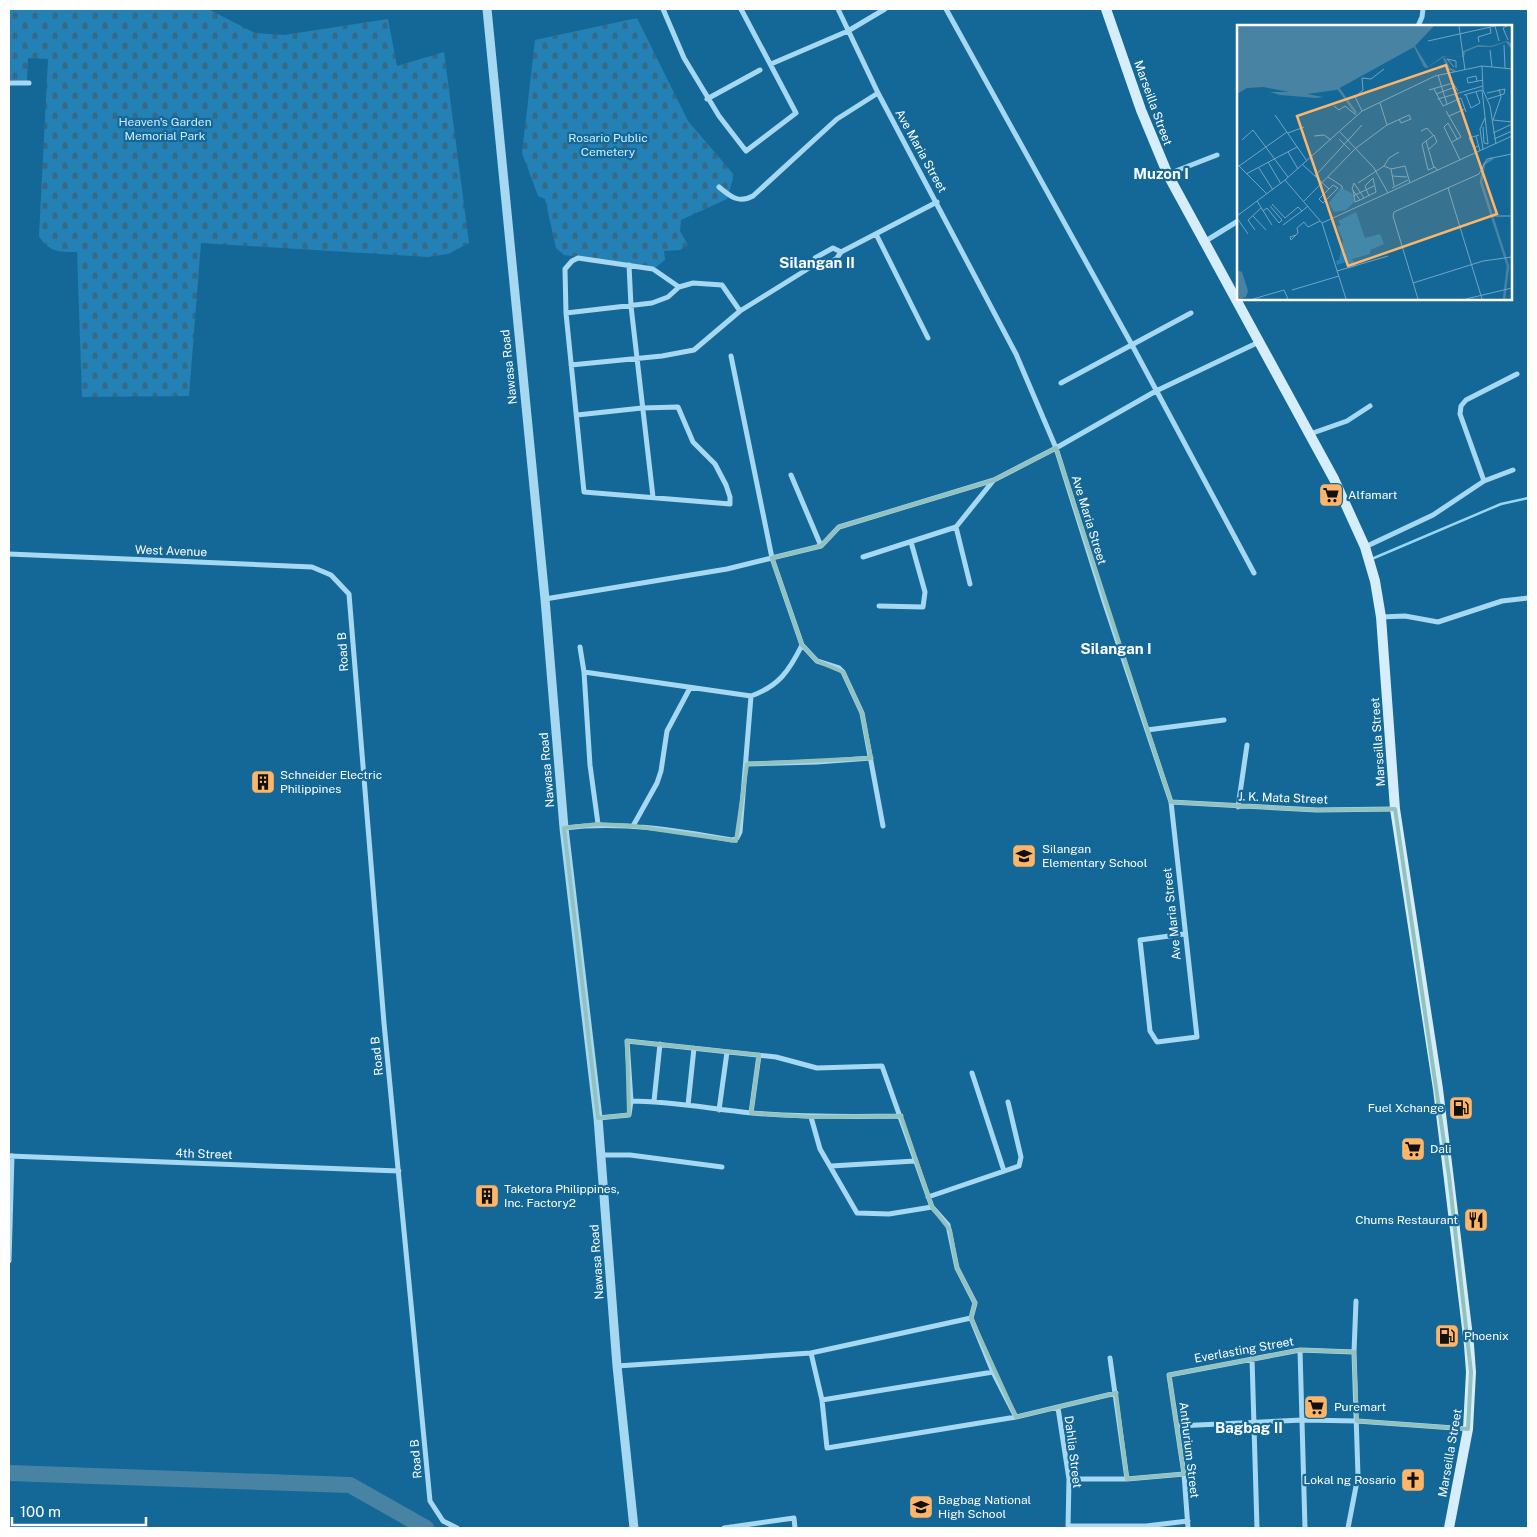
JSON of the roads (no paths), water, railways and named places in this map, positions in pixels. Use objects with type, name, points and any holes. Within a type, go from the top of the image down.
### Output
[{"type":"main road","name":"Marseilla Street","points":[[1106,9],[1141,110],[1168,175],[1342,495],[1365,547],[1375,581],[1381,617],[1395,808],[1452,1195],[1471,1372],[1468,1429],[1449,1528]]},
{"type":"street","name":"Nawasa Road","points":[[487,9],[545,599],[564,828],[598,1118],[617,1366],[634,1528]]},
{"type":"street","points":[[663,9],[684,58],[708,99],[746,150],[796,113],[741,9]]},
{"type":"street","name":"Ave Maria Street","points":[[838,9],[878,93],[1016,354],[1056,448],[1171,802],[1196,1037],[1156,1042],[1150,1031],[1140,940],[1184,934]]},
{"type":"street","points":[[771,64],[848,30],[885,9]]},
{"type":"street","points":[[946,9],[1132,345],[1254,573]]},
{"type":"street","points":[[1418,25],[1422,17],[1422,9]]},
{"type":"street","points":[[708,99],[760,70]]},
{"type":"street","points":[[9,82],[29,83]]},
{"type":"street","points":[[719,187],[734,199],[746,200],[837,119],[878,93]]},
{"type":"street","points":[[1168,175],[1217,155]]},
{"type":"street","points":[[814,265],[821,268],[830,264],[841,252],[937,202]]},
{"type":"street","points":[[1203,242],[1237,222]]},
{"type":"street","points":[[876,234],[928,338]]},
{"type":"street","points":[[814,265],[815,258],[823,252],[834,248],[841,252]]},
{"type":"street","points":[[577,415],[642,408],[678,407],[693,442],[714,464],[730,498],[730,504],[584,492],[566,313],[565,268],[572,260],[578,258],[653,269],[678,288]]},
{"type":"street","points":[[629,265],[631,306],[653,497]]},
{"type":"street","points":[[571,365],[694,350],[740,311],[814,265]]},
{"type":"street","points":[[566,313],[652,303],[668,297],[678,288],[693,283],[722,285],[740,311]]},
{"type":"street","points":[[1060,383],[1191,313]]},
{"type":"street","points":[[545,599],[727,569],[821,546],[839,528],[994,480],[1056,448],[1156,391],[1259,342]]},
{"type":"street","points":[[731,356],[772,558],[802,645],[817,661],[839,668],[843,672],[862,713],[884,826]]},
{"type":"street","points":[[1484,481],[1460,414],[1462,406],[1466,400],[1517,374]]},
{"type":"street","points":[[1310,434],[1347,421],[1370,406]]},
{"type":"street","points":[[1365,547],[1433,515],[1484,481],[1513,470]]},
{"type":"street","points":[[791,475],[821,546]]},
{"type":"street","points":[[863,557],[956,527],[994,480]]},
{"type":"street","points":[[956,527],[970,584]]},
{"type":"street","points":[[879,606],[923,607],[926,592],[911,542]]},
{"type":"street","name":"West Avenue","points":[[9,554],[312,566],[331,575]]},
{"type":"street","name":"Road B","points":[[331,575],[349,594],[381,994],[400,1171],[430,1501],[443,1521],[457,1528]]},
{"type":"street","points":[[1381,617],[1405,616],[1424,621],[1438,622],[1502,601],[1528,598]]},
{"type":"street","points":[[584,672],[751,696],[767,690],[789,671],[802,645]]},
{"type":"street","points":[[580,647],[584,672],[590,765],[598,824]]},
{"type":"street","points":[[633,826],[657,783],[661,771],[667,731],[690,688]]},
{"type":"street","points":[[564,828],[598,824],[633,826],[735,839],[740,832],[751,696]]},
{"type":"street","points":[[1147,730],[1224,720]]},
{"type":"street","points":[[1238,807],[1246,745]]},
{"type":"street","points":[[746,764],[871,758]]},
{"type":"street","name":"J. K. Mata Street","points":[[1171,802],[1317,810],[1395,808]]},
{"type":"street","points":[[598,1118],[629,1115],[631,1101],[627,1041],[759,1055],[794,1060],[817,1068],[882,1066],[932,1207],[950,1230],[957,1268],[975,1303],[971,1318],[993,1372],[1016,1417]]},
{"type":"street","points":[[654,1101],[660,1044]]},
{"type":"street","points":[[688,1105],[694,1048]]},
{"type":"street","points":[[719,1110],[727,1052]]},
{"type":"street","points":[[750,1113],[759,1055]]},
{"type":"street","points":[[972,1073],[1004,1171]]},
{"type":"street","points":[[631,1101],[654,1101],[719,1110],[811,1118],[901,1116]]},
{"type":"street","points":[[928,1197],[1018,1166],[1021,1162],[1008,1102]]},
{"type":"street","points":[[811,1118],[820,1150],[857,1213],[889,1214],[932,1207]]},
{"type":"street","points":[[601,1155],[630,1156],[722,1167]]},
{"type":"street","points":[[9,1261],[10,1156]]},
{"type":"street","name":"4th Street","points":[[10,1156],[400,1171]]},
{"type":"street","points":[[831,1166],[915,1160]]},
{"type":"street","points":[[1348,1528],[1358,1476],[1354,1352],[1356,1301]]},
{"type":"street","points":[[617,1366],[811,1353],[971,1318]]},
{"type":"street","points":[[1300,1350],[1305,1528]]},
{"type":"street","name":"Everlasting Street","points":[[1169,1375],[1300,1350],[1354,1352]]},
{"type":"street","points":[[811,1353],[822,1400],[827,1448],[1016,1417],[1116,1393]]},
{"type":"street","points":[[1110,1358],[1128,1479]]},
{"type":"street","points":[[1252,1358],[1257,1528]]},
{"type":"street","points":[[822,1400],[993,1372]]},
{"type":"street","name":"Anthurium Street","points":[[1169,1375],[1184,1474],[1188,1528]]},
{"type":"street","name":"Dahlia Street","points":[[1058,1408],[1069,1480],[1068,1527]]},
{"type":"street","points":[[1177,1426],[1303,1420],[1357,1421],[1468,1429]]},
{"type":"street","points":[[1069,1480],[1128,1479],[1184,1474]]},
{"type":"street","points":[[724,1528],[794,1518],[795,1528]]},
{"type":"street","points":[[1068,1527],[1146,1526],[1188,1520]]},
{"type":"waterway","points":[[1374,558],[1501,504],[1528,498]]},
{"type":"waterway","points":[[9,1473],[350,1485],[426,1528]]},
{"type":"place","name":"Alfamart","points":[[1331,495]]},
{"type":"place","name":"Schneider Electric Philippines","points":[[263,782]]},
{"type":"place","name":"Silangan Elementary School","points":[[1024,856]]},
{"type":"place","name":"Fuel Xchange","points":[[1461,1108]]},
{"type":"place","name":"Dali","points":[[1413,1149]]},
{"type":"place","name":"Taketora Philippines, Inc. Factory2","points":[[487,1196]]},
{"type":"place","name":"Chums Restaurant","points":[[1476,1220]]},
{"type":"place","name":"Phoenix","points":[[1447,1336]]},
{"type":"place","name":"Puremart","points":[[1316,1407]]},
{"type":"place","name":"Lokal ng Rosario","points":[[1413,1480]]},
{"type":"place","name":"Bagbag National High School","points":[[921,1507]]},
{"type":"district","name":"Muzon I","points":[[1161,173]]},
{"type":"district","name":"Silangan II","points":[[817,262]]},
{"type":"district","name":"Silangan I","points":[[1116,648]]},
{"type":"district","name":"Bagbag II","points":[[1249,1427]]},
{"type":"park label","name":"Heaven's Garden Memorial Park","points":[[165,129]]},
{"type":"park label","name":"Rosario Public Cemetery","points":[[608,145]]}]
